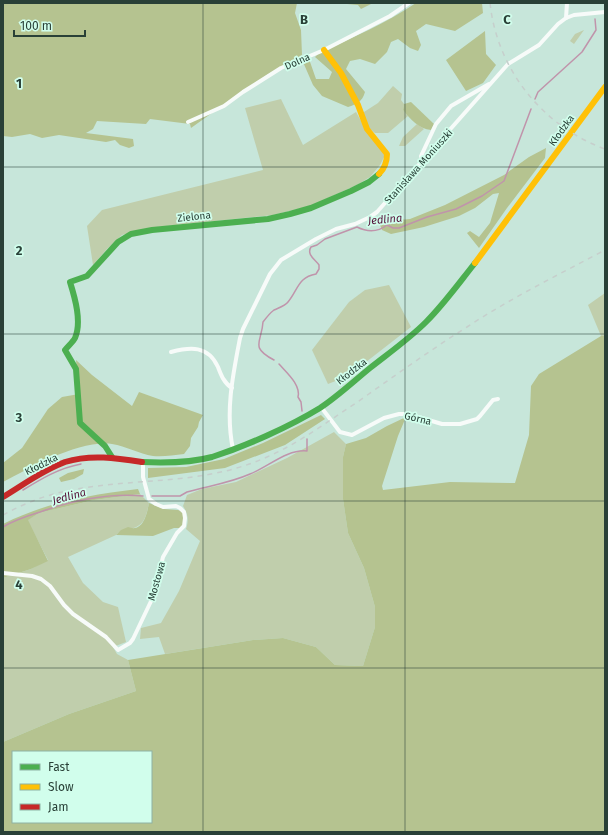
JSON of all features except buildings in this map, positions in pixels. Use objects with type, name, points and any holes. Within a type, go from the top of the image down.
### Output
[{"type":"main road","name":"Zielona","points":[[112,457],[105,446],[80,423],[76,369],[65,350],[76,335],[77,328],[75,298],[70,282],[87,276],[118,242],[131,234],[152,230],[268,219],[310,208],[358,188],[372,180],[386,164],[388,158],[387,154],[367,129],[360,104],[341,73],[324,50]]},
{"type":"main road","name":"Kłodzka","points":[[3,496],[46,471],[66,462],[90,458],[112,457],[143,462],[164,463],[188,461],[211,456],[233,449],[294,422],[321,407],[384,359],[426,322],[445,301],[605,87]]},
{"type":"street","name":"Dolna","points":[[188,122],[224,106],[281,68],[324,50],[390,16],[409,3]]},
{"type":"street","points":[[568,3],[566,18],[574,15],[605,12]]},
{"type":"street","name":"Stanisława Moniuszki","points":[[233,449],[230,403],[242,329],[270,274],[281,260],[316,239],[336,229],[355,224],[377,212],[508,64],[539,45],[558,24],[566,18]]},
{"type":"street","points":[[422,161],[421,156],[436,124],[450,106],[492,82]]},
{"type":"street","points":[[171,352],[188,348],[201,350],[216,363],[226,384],[232,388]]},
{"type":"street","name":"Górna","points":[[321,407],[340,432],[352,435],[384,418],[399,414],[408,414],[442,424],[460,424],[477,419],[493,400],[498,399]]},
{"type":"street","name":"Mostowa","points":[[3,573],[32,576],[41,579],[50,586],[64,605],[106,637],[118,650],[130,643],[154,597],[163,557],[177,533],[184,526],[185,518],[184,512],[180,508],[176,506],[163,507],[149,499],[143,477],[143,462]]},
{"type":"green space","points":[[3,3],[297,3],[295,13],[301,30],[302,55],[259,80],[191,128],[190,124],[150,119],[146,124],[97,121],[93,129],[86,133],[133,139],[134,146],[129,148],[120,145],[115,140],[106,142],[59,135],[42,138],[30,134],[12,137],[3,136]]},
{"type":"green space","points":[[331,3],[373,3],[361,9],[358,5]]},
{"type":"green space","points":[[416,3],[482,3],[483,13],[455,31],[426,24],[416,31],[421,45],[418,51],[410,48],[398,39],[391,42],[387,52],[375,64],[360,59],[350,61],[346,69],[365,92],[357,104],[348,107],[322,96],[313,85],[303,62],[309,59],[316,79],[329,79],[332,72],[315,57],[319,53],[381,24]]},
{"type":"green space","points":[[584,30],[574,44],[570,41],[575,34]]},
{"type":"green space","points":[[485,31],[486,54],[496,65],[483,83],[466,91],[446,60]]},
{"type":"green space","points":[[393,86],[402,94],[401,100],[404,104],[403,110],[408,116],[388,133],[375,133],[368,127],[364,120],[364,112],[378,103]]},
{"type":"green space","points":[[281,99],[303,145],[356,112],[369,135],[385,155],[380,165],[370,177],[357,185],[310,206],[273,215],[148,228],[122,235],[93,265],[87,226],[102,210],[263,170],[245,108]]},
{"type":"green space","points":[[411,102],[434,124],[431,130],[419,126],[403,110],[404,104]]},
{"type":"green space","points":[[417,124],[424,129],[405,146],[399,146],[403,137]]},
{"type":"green space","points":[[546,148],[545,158],[479,248],[467,233],[470,231],[479,237],[490,223],[499,193],[493,194],[475,208],[459,216],[424,227],[391,234],[382,230],[379,222],[410,219],[445,205],[504,175],[529,157]]},
{"type":"green space","points":[[389,285],[411,327],[348,376],[328,384],[312,350],[349,302],[365,290]]},
{"type":"green space","points":[[605,293],[605,336],[601,336],[588,305]]},
{"type":"green space","points":[[601,336],[605,336],[605,832],[3,832],[3,742],[69,714],[136,691],[128,660],[253,640],[283,638],[316,647],[335,665],[363,666],[375,627],[375,607],[364,568],[348,533],[343,499],[343,457],[346,444],[366,438],[406,417],[398,436],[382,486],[383,490],[450,482],[515,483],[529,435],[531,386],[539,374]]},
{"type":"green space","points":[[76,360],[92,375],[132,406],[139,392],[203,415],[191,438],[190,446],[184,454],[153,456],[112,444],[85,446],[56,456],[3,482],[3,463],[22,448],[48,409],[62,397],[79,394]]},
{"type":"green space","points":[[321,415],[325,419],[285,445],[225,468],[148,478],[148,468],[186,467],[224,459],[263,443]]},
{"type":"green space","points":[[334,432],[346,444],[343,457],[343,499],[348,533],[364,568],[375,607],[375,627],[363,666],[335,665],[316,647],[283,638],[253,640],[165,654],[159,637],[140,639],[141,628],[161,623],[179,591],[200,541],[186,529],[188,517],[183,506],[187,495],[202,489],[236,482],[287,458]]},
{"type":"green space","points":[[84,469],[83,474],[74,479],[61,482],[59,478],[68,473]]},
{"type":"green space","points":[[138,489],[140,494],[94,500],[39,513],[28,520],[48,561],[31,569],[3,578],[3,524],[19,516],[69,500]]},
{"type":"green space","points":[[140,494],[149,503],[146,516],[139,526],[121,531],[116,535],[68,557],[83,583],[103,602],[118,607],[126,642],[113,647],[117,654],[128,660],[136,691],[69,714],[3,742],[3,578],[31,569],[48,560],[27,520],[39,513],[94,500]]},
{"type":"green space","points":[[149,503],[164,509],[184,512],[184,526],[153,536],[116,535],[121,530],[128,527],[133,528],[141,525]]},
{"type":"waterway","name":"Jedlina","points":[[535,99],[538,92],[582,52],[596,30],[595,19]]},
{"type":"waterway","name":"Jedlina","points":[[274,360],[259,348],[263,322],[274,310],[287,303],[305,278],[316,274],[319,269],[319,265],[311,255],[311,247],[317,245],[325,239],[357,227],[365,230],[376,230],[387,225],[393,228],[399,228],[427,217],[456,209],[482,196],[504,181],[531,109]]},
{"type":"waterway","name":"Jedlina","points":[[279,364],[289,375],[297,388],[302,411]]},
{"type":"waterway","name":"Jedlina","points":[[152,496],[180,496],[187,492],[242,477],[292,453],[307,451],[307,439]]},
{"type":"waterway","points":[[23,490],[58,471],[81,464]]},
{"type":"waterway","name":"Jedlina","points":[[3,527],[25,517],[91,498],[130,495],[143,496]]},
{"type":"railway","points":[[490,3],[494,27],[502,50],[513,72],[526,92],[561,126],[582,139],[605,149]]},
{"type":"railway","points":[[3,515],[37,500],[63,492],[97,486],[170,480],[219,473],[267,457],[313,432],[439,345],[484,316],[605,250]]},
{"type":"traffic: fast","points":[[112,457],[105,446],[80,423],[76,369],[65,350],[75,338],[78,325],[76,303],[70,282],[87,276],[118,242],[131,234],[152,230],[268,219],[290,214],[311,208],[351,191],[369,182],[379,174]]},
{"type":"traffic: fast","points":[[142,462],[177,462],[212,457],[267,436],[320,408],[399,346],[426,322],[475,263]]},
{"type":"traffic: slow","points":[[324,50],[341,73],[358,105],[367,129],[387,154],[387,160],[379,174]]},
{"type":"traffic: slow","points":[[475,263],[605,87]]},
{"type":"traffic: jam","points":[[3,497],[33,478],[65,462],[94,457],[142,462]]}]
